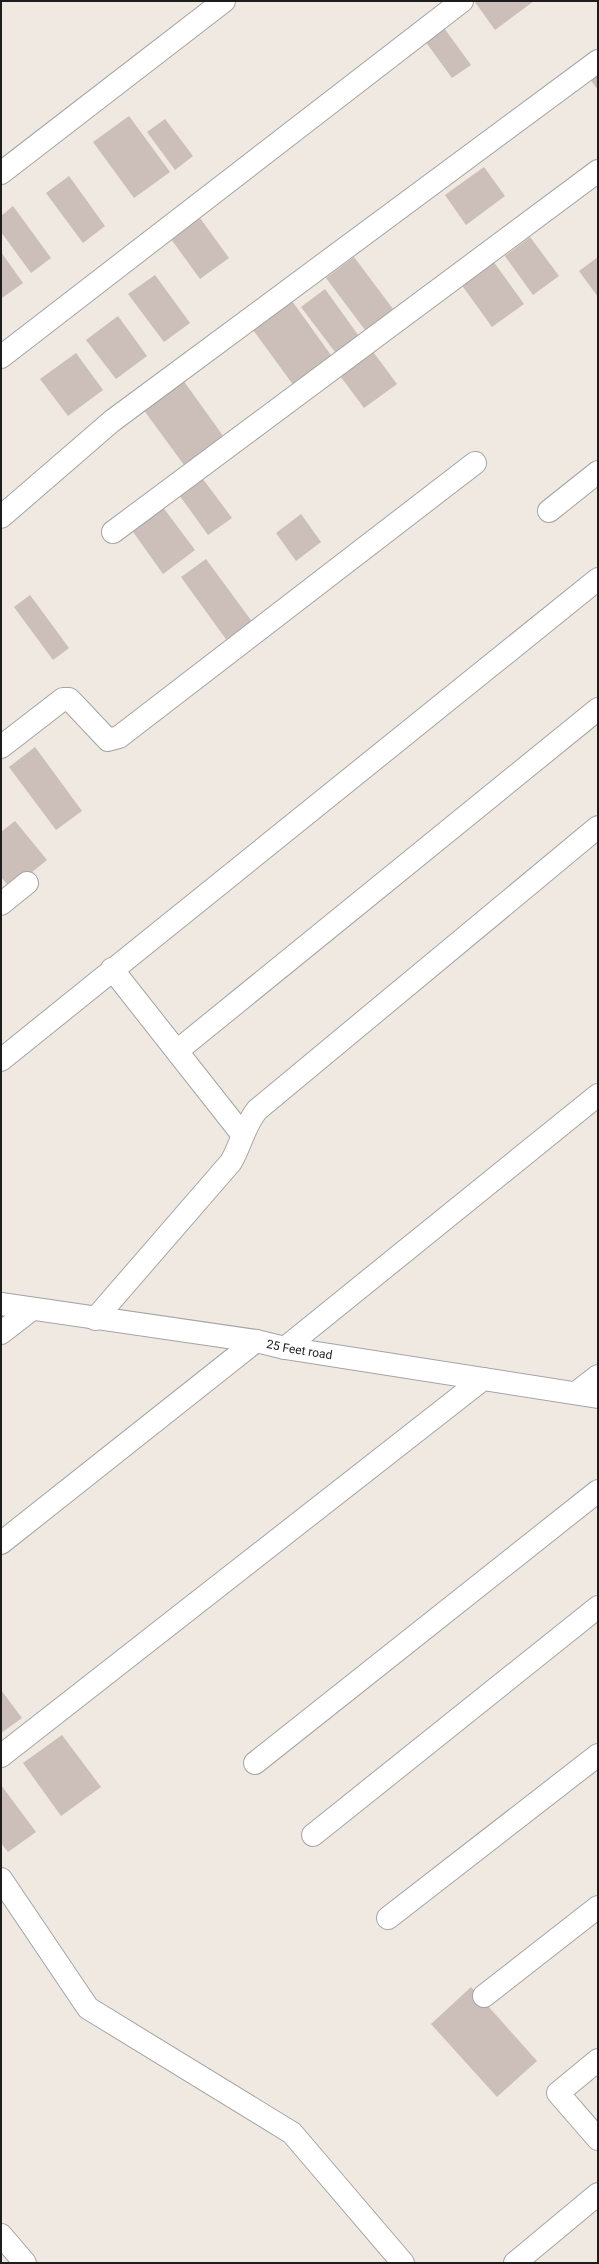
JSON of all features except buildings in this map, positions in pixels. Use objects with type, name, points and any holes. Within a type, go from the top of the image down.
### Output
[{"type":"street","points":[[1,357],[462,1]]},
{"type":"street","points":[[1,173],[214,4]]},
{"type":"street","points":[[1,517],[112,421],[598,61]]},
{"type":"street","points":[[113,532],[598,171]]},
{"type":"street","points":[[1,747],[63,698],[74,704],[108,740],[119,737],[475,463]]},
{"type":"street","points":[[549,511],[598,472]]},
{"type":"street","points":[[1,1060],[598,579]]},
{"type":"street","points":[[176,1051],[598,709]]},
{"type":"street","points":[[95,1319],[231,1162],[239,1147],[242,1134],[248,1121],[257,1110],[598,827]]},
{"type":"street","points":[[1,904],[27,883]]},
{"type":"street","points":[[112,970],[242,1134]]},
{"type":"street","points":[[285,1348],[598,1094]]},
{"type":"street","name":"25 Feet road","points":[[1,1304],[95,1319],[256,1341],[285,1348],[598,1397]]},
{"type":"street","points":[[1,1333],[32,1309]]},
{"type":"street","points":[[1,1543],[256,1341]]},
{"type":"street","points":[[576,1393],[598,1376]]},
{"type":"street","points":[[1,1756],[483,1379]]},
{"type":"street","points":[[255,1763],[598,1491]]},
{"type":"street","points":[[313,1836],[598,1607]]},
{"type":"street","points":[[388,1918],[598,1755]]},
{"type":"street","points":[[1,1879],[88,2008],[292,2133],[403,2263]]},
{"type":"street","points":[[484,1996],[598,1907]]},
{"type":"street","points":[[598,2060],[558,2093],[598,2139]]},
{"type":"street","points":[[515,2263],[598,2194]]},
{"type":"street","points":[[1,2235],[25,2263]]}]
